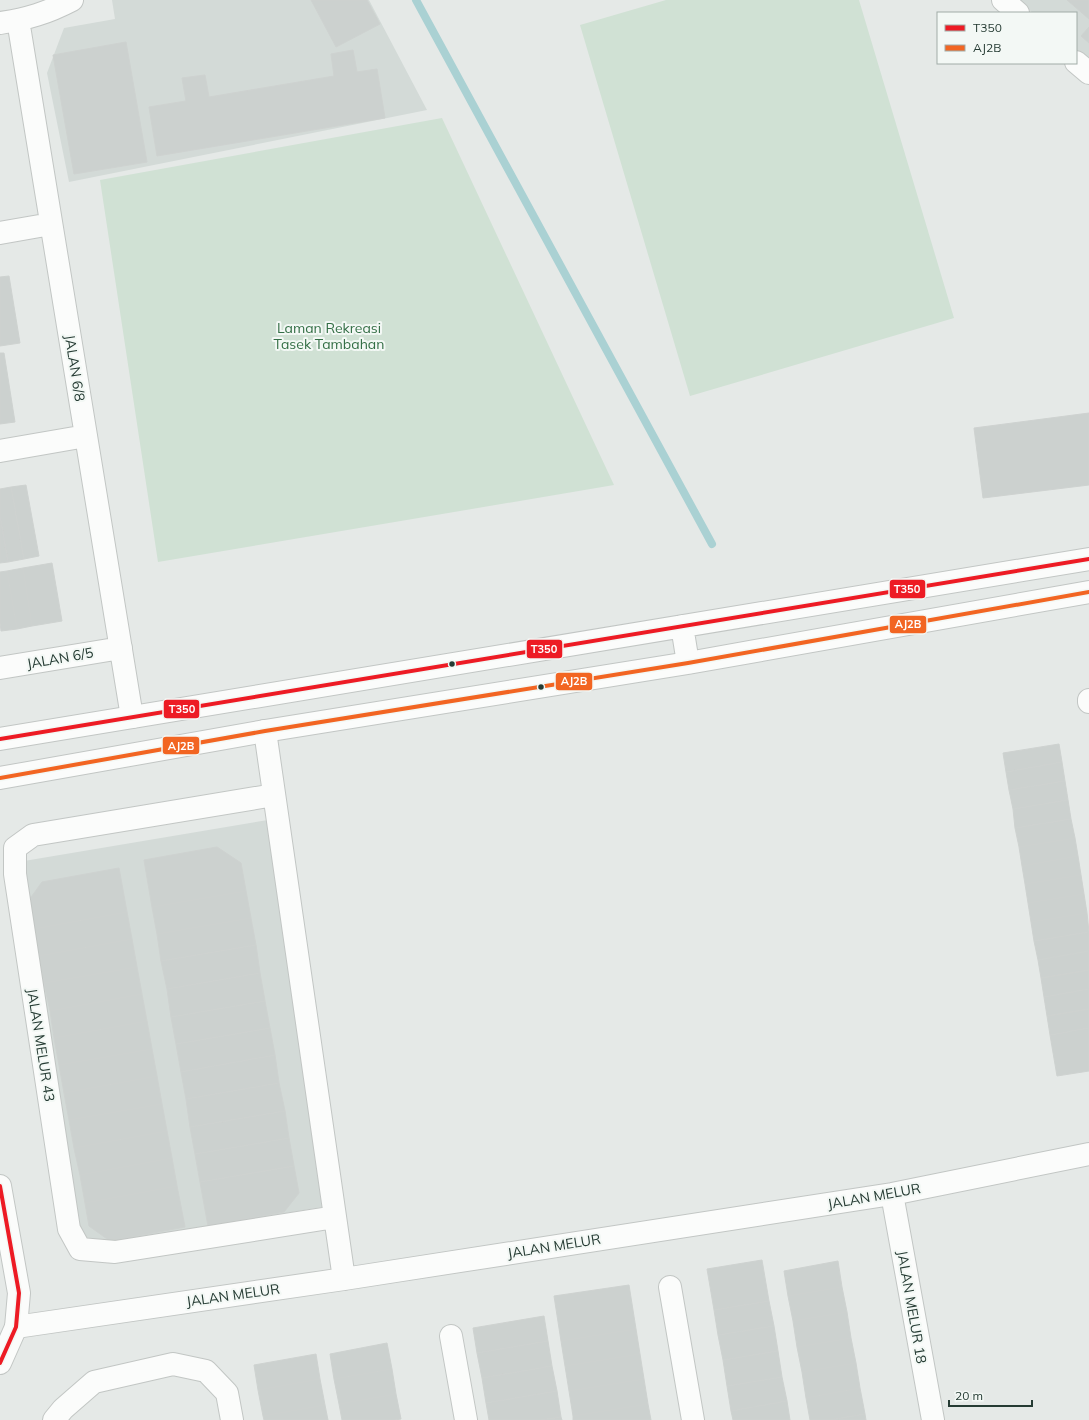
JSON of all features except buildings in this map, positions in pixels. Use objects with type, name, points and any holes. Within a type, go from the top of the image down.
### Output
[{"type":"street","points":[[9,22],[50,11],[72,0]]},
{"type":"street","points":[[1003,0],[1017,12]]},
{"type":"street","name":"JALAN 6/8","points":[[9,22],[51,224],[132,717]]},
{"type":"street","points":[[1077,63],[1089,73]]},
{"type":"street","points":[[0,233],[51,224]]},
{"type":"street","points":[[0,451],[86,436]]},
{"type":"street","points":[[0,739],[1089,559]]},
{"type":"street","points":[[0,778],[265,731],[688,663],[1089,592]]},
{"type":"street","points":[[682,626],[688,663]]},
{"type":"street","name":"JALAN 6/5","points":[[0,668],[121,648]]},
{"type":"street","points":[[265,731],[344,1279]]},
{"type":"street","name":"JALAN MELUR 43","points":[[274,795],[33,835],[15,848],[15,874],[69,1229],[80,1249],[115,1252],[335,1217]]},
{"type":"street","name":"JALAN MELUR","points":[[16,1327],[344,1279],[892,1194],[1089,1154]]},
{"type":"street","points":[[0,1186],[18,1293],[16,1327],[0,1363]]},
{"type":"street","name":"JALAN MELUR 18","points":[[892,1194],[932,1420]]},
{"type":"street","points":[[670,1287],[693,1420]]},
{"type":"street","points":[[451,1336],[466,1420]]},
{"type":"street","points":[[54,1420],[63,1409],[94,1382],[173,1364],[206,1371],[227,1393],[232,1420]]},
{"type":"shaded area","points":[[112,0],[369,0],[427,110],[69,182],[47,73],[64,28],[115,19]]},
{"type":"shaded area","points":[[1017,0],[1089,0],[1089,61],[1077,51],[1077,12],[1032,12]]},
{"type":"shaded area","points":[[268,820],[322,1207],[116,1242],[86,1238],[80,1225],[24,861]]},
{"type":"green space","points":[[666,0],[859,0],[954,318],[690,396],[580,25]]},
{"type":"green space","name":"Laman Rekreasi Tasek Tambahan","points":[[442,118],[614,485],[158,562],[100,180]]},
{"type":"waterway","points":[[416,0],[712,544]]},
{"type":"transit line","name":"T350","points":[[0,739],[1089,559]]},
{"type":"transit line","name":"AJ2B","points":[[0,778],[265,731],[688,663],[1089,592]]},
{"type":"transit line","name":"T350","points":[[0,1186],[19,1293],[16,1327],[0,1363]]}]
